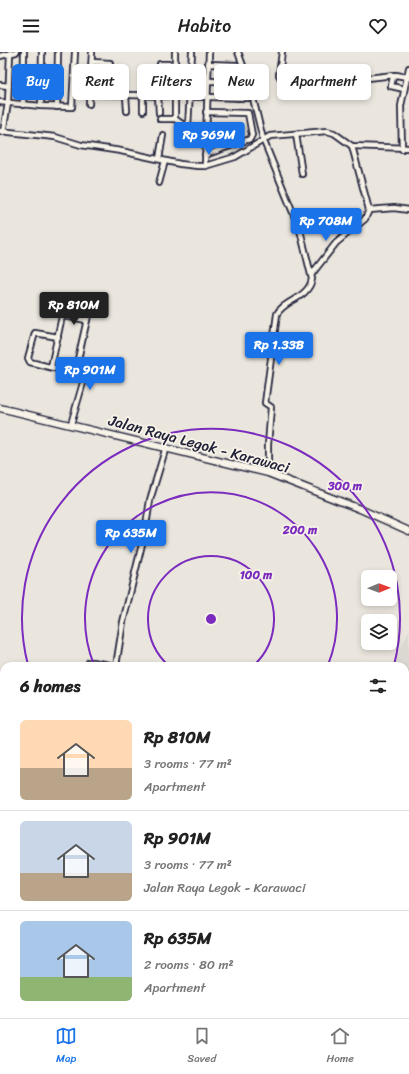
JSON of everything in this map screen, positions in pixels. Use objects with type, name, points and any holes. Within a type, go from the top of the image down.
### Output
[{"type":"main road","name":"Jalan Raya Legok - Karawaci","points":[[0,408],[166,447],[268,473],[360,509],[409,531]]},
{"type":"street","points":[[0,56],[16,52]]},
{"type":"street","points":[[23,105],[24,52]]},
{"type":"street","points":[[41,106],[42,52]]},
{"type":"street","points":[[57,107],[58,52]]},
{"type":"street","points":[[0,102],[70,108],[74,105],[75,52]]},
{"type":"street","points":[[92,52],[92,62],[110,63]]},
{"type":"street","points":[[174,64],[175,52]]},
{"type":"street","points":[[191,64],[192,52]]},
{"type":"street","points":[[205,166],[209,52]]},
{"type":"street","points":[[238,52],[257,113],[263,139],[300,230],[312,281],[299,298],[282,308],[277,314],[265,403],[271,407],[268,445],[268,473]]},
{"type":"street","points":[[282,52],[279,75],[283,82],[349,76],[359,79],[394,75],[408,77]]},
{"type":"street","points":[[10,53],[8,103],[2,131],[55,137],[81,145],[121,151],[190,166],[205,166],[241,154],[263,139],[277,135],[331,132],[352,146],[402,149],[409,148]]},
{"type":"street","points":[[208,64],[214,64]]},
{"type":"street","points":[[402,149],[401,106],[409,68]]},
{"type":"street","points":[[394,75],[391,86],[404,89]]},
{"type":"street","points":[[208,80],[214,80]]},
{"type":"street","points":[[0,85],[9,86]]},
{"type":"street","points":[[207,97],[214,97]]},
{"type":"street","points":[[126,100],[127,111]]},
{"type":"street","points":[[143,100],[143,111]]},
{"type":"street","points":[[158,100],[158,114]]},
{"type":"street","points":[[174,100],[175,120]]},
{"type":"street","points":[[188,128],[190,100]]},
{"type":"street","points":[[206,112],[257,113]]},
{"type":"street","points":[[205,155],[239,143],[252,136],[248,113]]},
{"type":"street","points":[[160,119],[175,120],[205,139]]},
{"type":"street","points":[[206,131],[233,129],[236,132],[239,143]]},
{"type":"street","points":[[296,134],[302,174]]},
{"type":"street","points":[[159,159],[163,135]]},
{"type":"street","points":[[311,275],[336,243],[365,219],[369,210],[352,146]]},
{"type":"street","points":[[159,183],[165,160]]},
{"type":"street","points":[[369,210],[394,208],[409,210]]},
{"type":"street","points":[[51,367],[64,307],[68,305],[88,310],[88,320],[75,372]]},
{"type":"street","points":[[63,316],[88,320]]},
{"type":"street","points":[[58,337],[39,332],[35,333],[28,358],[30,362],[75,372],[83,375],[85,378],[71,424]]},
{"type":"street","points":[[117,662],[123,622],[145,532],[150,500],[166,447]]},
{"type":"shaded area","points":[[409,630],[409,662],[394,662]]}]
